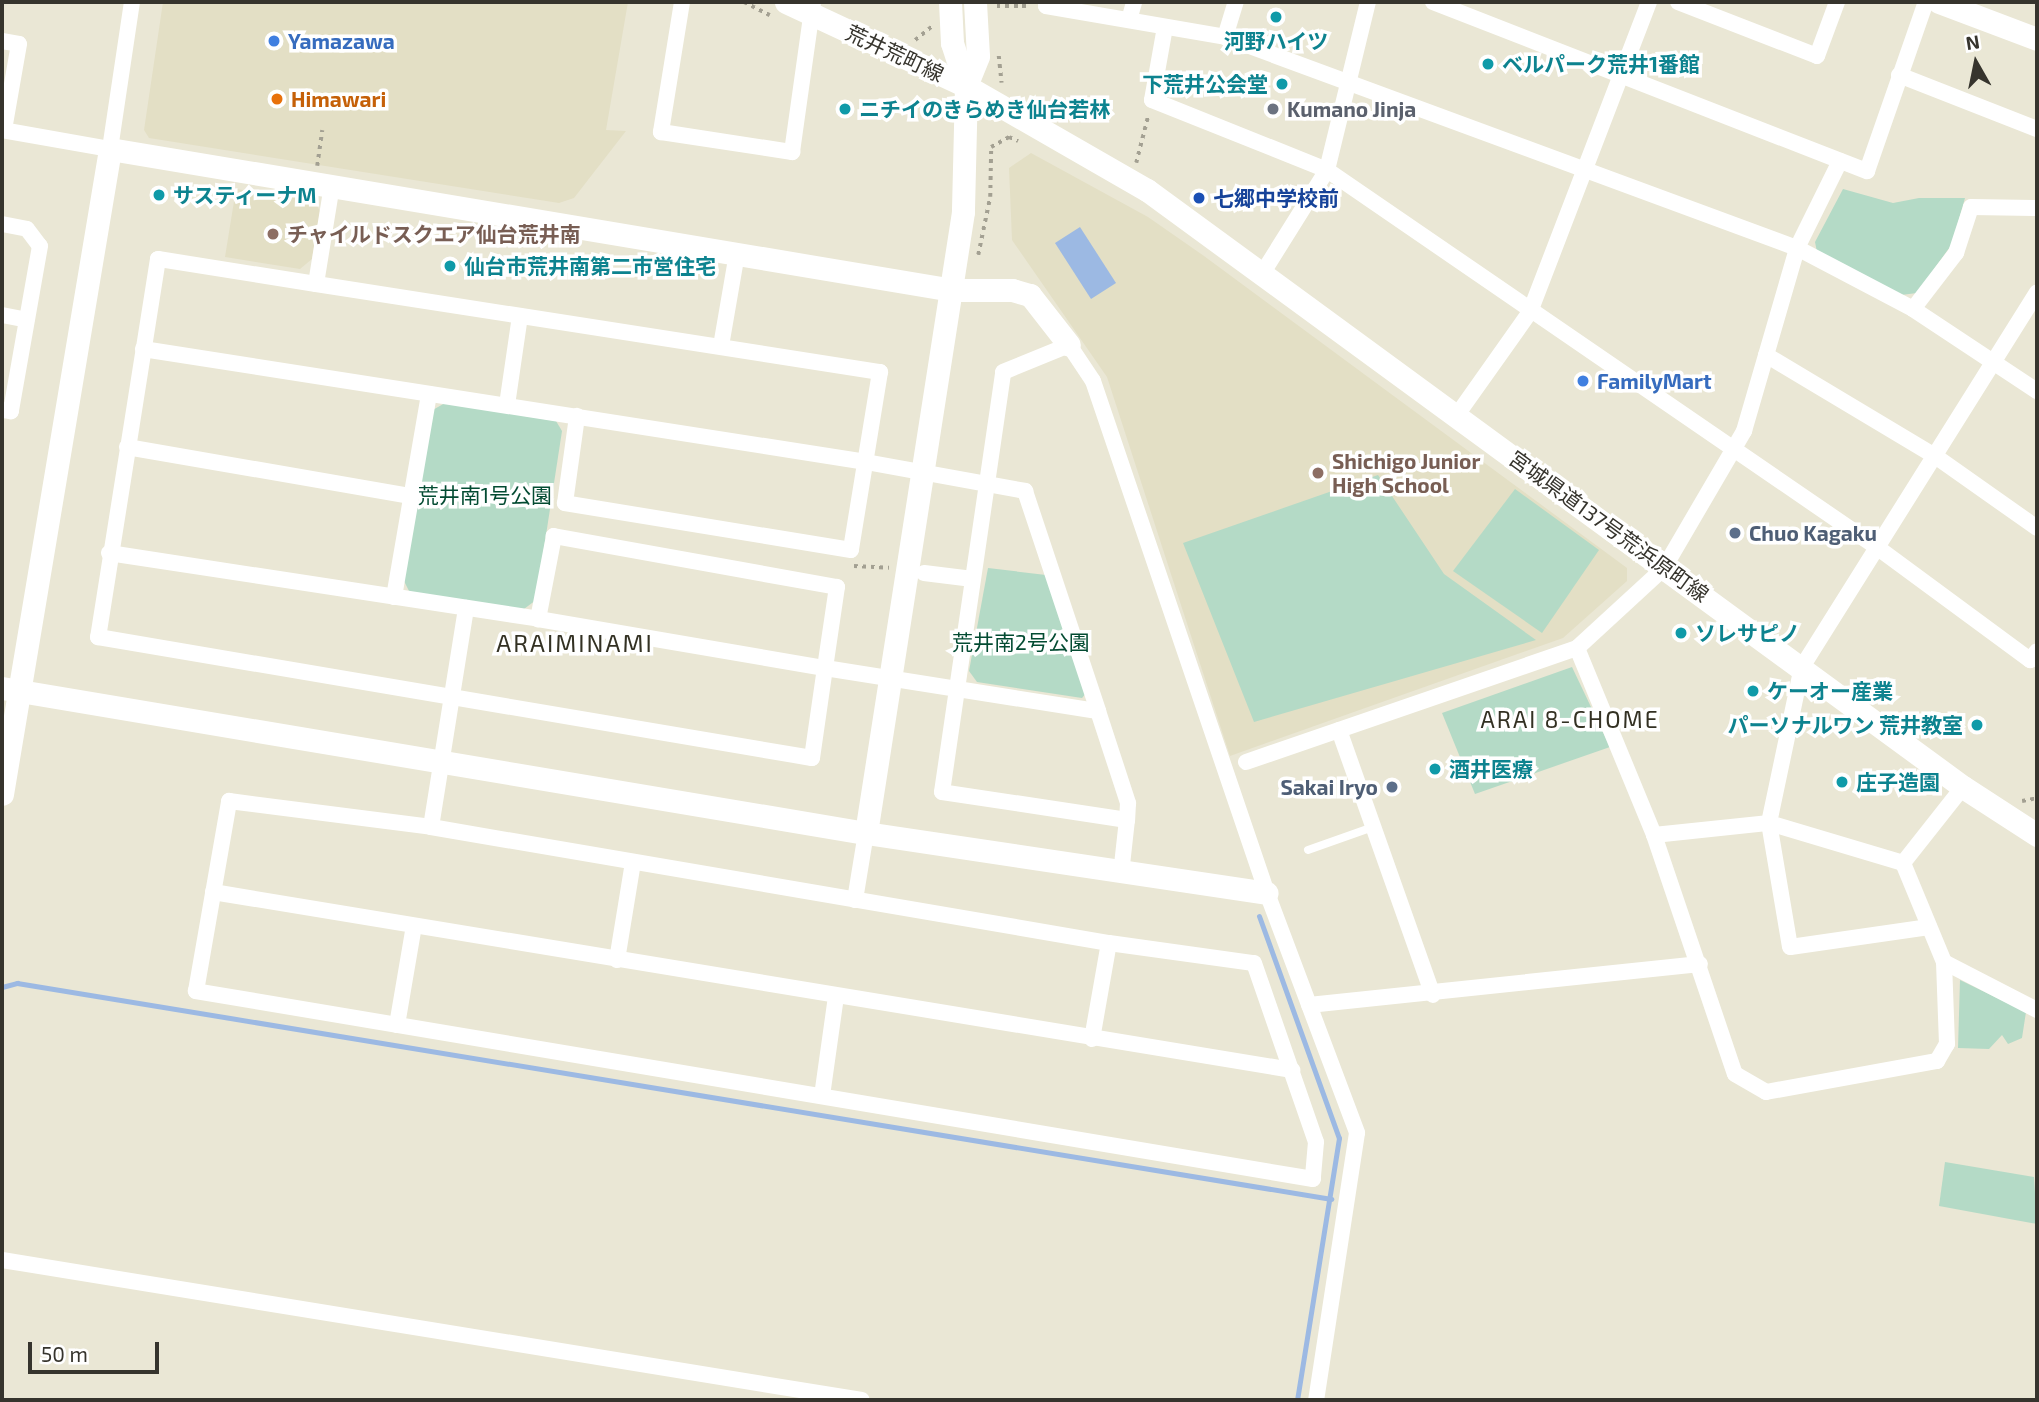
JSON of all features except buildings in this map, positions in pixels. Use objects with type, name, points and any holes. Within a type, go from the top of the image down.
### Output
[{"type":"street","points":[[2,794],[10,690],[110,149],[132,2]]},
{"type":"street","points":[[681,2],[661,132],[792,152],[811,8]]},
{"type":"street","name":"荒井荒町線","points":[[786,2],[811,8],[965,86]]},
{"type":"street","points":[[1129,20],[1134,2]]},
{"type":"street","points":[[1225,37],[1236,2]]},
{"type":"street","points":[[1262,274],[1327,170],[1368,2]]},
{"type":"street","points":[[1433,2],[1867,172],[1926,2]]},
{"type":"street","points":[[1457,415],[1530,312],[1587,171],[1649,2]]},
{"type":"street","points":[[1678,2],[1817,56],[1838,2]]},
{"type":"street","points":[[1939,2],[2037,38]]},
{"type":"street","points":[[965,86],[978,56],[989,3]]},
{"type":"street","points":[[1046,4],[1225,37],[1797,248],[1913,309],[2037,391]]},
{"type":"street","points":[[855,900],[953,290],[963,212],[965,86],[941,8]]},
{"type":"street","points":[[1165,27],[1152,100],[1327,170],[1530,312],[1878,548],[2030,660],[2037,651]]},
{"type":"street","points":[[2,41],[19,44],[3,130],[110,149],[324,177],[953,290],[1012,289],[1030,295],[1093,381],[1267,893],[1357,1133],[1316,1400]]},
{"type":"street","points":[[1899,75],[2037,129]]},
{"type":"street","name":"宮城県道137号荒浜原町線","points":[[965,86],[1112,167],[1457,415],[1963,787],[2037,835]]},
{"type":"street","points":[[1246,762],[1577,648],[1664,568],[1744,431],[1797,248],[1840,161]]},
{"type":"street","points":[[316,284],[324,177]]},
{"type":"street","points":[[1913,309],[1956,253],[1971,206],[2037,208]]},
{"type":"street","points":[[2,224],[27,229],[40,246],[11,411],[2,410]]},
{"type":"street","points":[[721,346],[737,253]]},
{"type":"street","points":[[538,619],[554,536],[837,587],[812,758],[452,700],[98,637],[109,553],[158,259],[880,372],[851,550],[565,503],[577,416]]},
{"type":"street","points":[[1929,927],[1790,947],[1769,823],[1802,667],[2037,293]]},
{"type":"street","points":[[2,316],[27,320]]},
{"type":"street","points":[[507,405],[520,316]]},
{"type":"street","points":[[1069,345],[1003,372],[942,792],[1127,820]]},
{"type":"street","points":[[143,349],[866,461],[1026,492],[1128,803],[1121,874]]},
{"type":"street","points":[[1766,355],[1935,456],[2037,528]]},
{"type":"street","points":[[394,597],[429,394]]},
{"type":"street","points":[[127,447],[411,496]]},
{"type":"street","points":[[109,553],[538,619],[1098,711]]},
{"type":"street","points":[[924,573],[973,579]]},
{"type":"street","points":[[431,827],[466,608]]},
{"type":"street","points":[[1577,648],[1654,835],[1700,964],[1735,1074],[1766,1092],[1937,1061],[1947,1044],[1944,962],[1903,863]]},
{"type":"street","points":[[10,690],[442,760],[866,833],[1121,874],[1267,893]]},
{"type":"street","points":[[1339,730],[1433,995]]},
{"type":"street","points":[[1903,863],[1963,787]]},
{"type":"street","points":[[229,801],[431,827],[633,862],[1109,943],[1254,963],[1316,1142],[1312,1179],[196,991],[229,801]]},
{"type":"street","points":[[1654,835],[1769,823],[1903,863]]},
{"type":"street","points":[[617,960],[633,862]]},
{"type":"street","points":[[213,892],[1092,1039],[1292,1069]]},
{"type":"street","points":[[397,1025],[414,926]]},
{"type":"street","points":[[1092,1039],[1109,943]]},
{"type":"street","points":[[1944,962],[2037,1010]]},
{"type":"street","points":[[1309,1005],[1433,995],[1700,964]]},
{"type":"street","points":[[822,1096],[836,996]]},
{"type":"street","points":[[2,1260],[862,1400]]},
{"type":"lane","points":[[1308,849],[1374,827]]},
{"type":"path","points":[[997,18],[989,3],[1046,4]]},
{"type":"path","points":[[912,42],[933,25],[941,8]]},
{"type":"path","points":[[999,54],[1002,85],[1013,90]]},
{"type":"path","points":[[1136,163],[1152,100]]},
{"type":"path","points":[[323,130],[324,177]]},
{"type":"path","points":[[975,265],[990,197],[991,147],[1009,137],[1025,144]]},
{"type":"path","points":[[1131,159],[1146,169]]},
{"type":"shaded area","points":[[163,2],[628,2],[606,130],[626,131],[574,198],[559,203],[149,138],[144,130]]},
{"type":"shaded area","name":"Shichigo Junior High School","points":[[1031,153],[1148,217],[1204,256],[1627,568],[1627,581],[1563,638],[1230,756],[1107,377],[1012,240],[1009,168]]},
{"type":"shaded area","name":"チャイルドスクエア仙台荒井南","points":[[236,189],[314,201],[320,211],[312,259],[300,269],[225,257]]},
{"type":"green space","points":[[1843,189],[1893,203],[1919,198],[1965,198],[1952,244],[1917,293],[1901,295],[1817,252],[1815,242]]},
{"type":"green space","name":"荒井南1号公園","points":[[445,403],[556,421],[562,431],[536,600],[524,609],[411,595],[404,581],[431,411]]},
{"type":"green space","points":[[1378,475],[1444,574],[1536,640],[1254,722],[1183,543]]},
{"type":"green space","points":[[1515,489],[1599,550],[1542,633],[1453,571]]},
{"type":"green space","name":"荒井南2号公園","points":[[988,568],[1046,575],[1088,691],[1082,698],[977,682],[969,671]]},
{"type":"green space","points":[[1572,667],[1610,747],[1475,794],[1442,713]]},
{"type":"green space","points":[[1960,980],[2026,1012],[2022,1038],[2008,1044],[2002,1035],[1989,1049],[1958,1048]]},
{"type":"green space","points":[[1945,1162],[2034,1177],[2037,1224],[1939,1206]]},
{"type":"water","points":[[1080,227],[1116,283],[1091,299],[1055,243]]},
{"type":"waterway","points":[[1259,916],[1339,1138],[1297,1400]]},
{"type":"waterway","points":[[2,987],[17,983],[1331,1199]]},
{"type":"place","name":"河野ハイツ","points":[[1276,17]]},
{"type":"place","name":"Yamazawa","points":[[274,41]]},
{"type":"place","name":"ベルパーク荒井1番館","points":[[1488,64]]},
{"type":"place","name":"下荒井公会堂","points":[[1282,84]]},
{"type":"place","name":"Himawari","points":[[277,99]]},
{"type":"place","name":"ニチイのきらめき仙台若林","points":[[845,109]]},
{"type":"place","name":"Kumano Jinja","points":[[1273,109]]},
{"type":"place","name":"サスティーナM","points":[[159,195]]},
{"type":"place","name":"七郷中学校前","points":[[1199,198]]},
{"type":"place","name":"チャイルドスクエア仙台荒井南","points":[[273,234]]},
{"type":"place","name":"仙台市荒井南第二市営住宅","points":[[450,266]]},
{"type":"place","name":"FamilyMart","points":[[1583,381]]},
{"type":"place","name":"Shichigo Junior High School","points":[[1318,473]]},
{"type":"place","name":"Chuo Kagaku","points":[[1735,533]]},
{"type":"place","name":"ソレサピノ","points":[[1681,633]]},
{"type":"place","name":"ケーオー産業","points":[[1753,691]]},
{"type":"place","name":"パーソナルワン 荒井教室","points":[[1977,725]]},
{"type":"place","name":"酒井医療","points":[[1435,769]]},
{"type":"place","name":"庄子造園","points":[[1842,782]]},
{"type":"place","name":"Sakai Iryo","points":[[1392,787]]},
{"type":"district","name":"ARAIMINAMI","points":[[575,643]]},
{"type":"district","name":"ARAI 8-CHOME","points":[[1570,719]]}]
